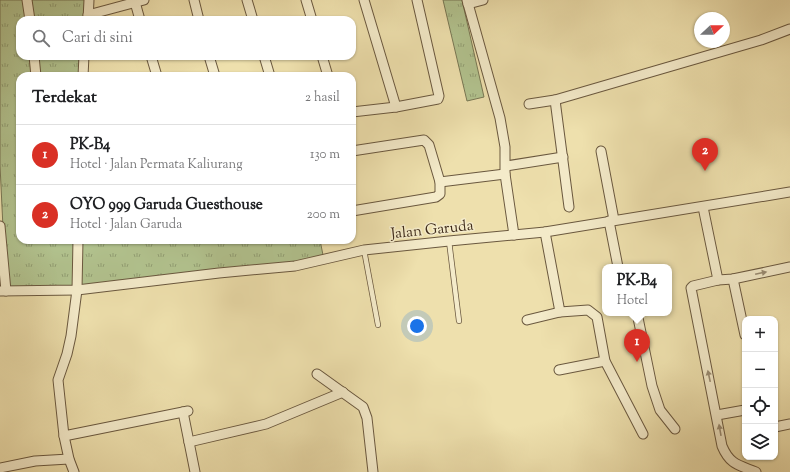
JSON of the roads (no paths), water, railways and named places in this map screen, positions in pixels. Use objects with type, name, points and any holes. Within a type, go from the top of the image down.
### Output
[{"type":"street","points":[[27,0],[29,16]]},
{"type":"street","points":[[88,16],[89,0]]},
{"type":"street","points":[[194,0],[198,16]]},
{"type":"street","points":[[247,0],[252,16]]},
{"type":"street","points":[[306,0],[311,16]]},
{"type":"street","points":[[364,0],[396,107]]},
{"type":"street","points":[[356,112],[437,100],[439,96],[417,0]]},
{"type":"street","points":[[483,0],[468,2],[500,118],[505,147],[506,170],[514,235]]},
{"type":"street","points":[[91,16],[140,1],[140,16]]},
{"type":"street","points":[[529,104],[555,100],[761,40],[790,29]]},
{"type":"street","points":[[34,60],[36,72]]},
{"type":"street","points":[[83,72],[84,60]]},
{"type":"street","points":[[152,60],[156,72]]},
{"type":"street","points":[[210,60],[214,72]]},
{"type":"street","points":[[265,60],[269,72]]},
{"type":"street","points":[[323,60],[327,72]]},
{"type":"street","points":[[555,100],[569,207]]},
{"type":"street","points":[[356,149],[424,140],[429,146],[440,182],[440,194],[436,197],[356,210]]},
{"type":"street","points":[[601,151],[618,264]]},
{"type":"street","points":[[440,182],[506,170],[563,157]]},
{"type":"street","name":"Jalan Garuda","points":[[3,291],[77,290],[219,273],[295,266],[364,250],[449,240],[545,232],[790,192]]},
{"type":"street","points":[[703,207],[718,280]]},
{"type":"street","points":[[0,226],[3,291]]},
{"type":"street","points":[[545,232],[560,312]]},
{"type":"street","points":[[74,472],[69,459],[64,436],[58,380],[67,354],[77,290],[78,244]]},
{"type":"street","points":[[756,472],[734,463],[729,459],[722,446],[691,291],[693,286],[790,267]]},
{"type":"street","points":[[733,279],[742,321]]},
{"type":"street","points":[[527,320],[560,312],[588,310],[595,314],[597,317],[605,361],[643,434]]},
{"type":"street","points":[[638,316],[654,392],[660,410],[675,429]]},
{"type":"street","points":[[559,370],[605,361]]},
{"type":"street","points":[[317,374],[363,407],[366,414],[373,472]]},
{"type":"street","points":[[189,442],[266,424],[343,392]]},
{"type":"street","points":[[717,415],[742,411]]},
{"type":"street","points":[[64,436],[186,412],[189,442],[195,472]]},
{"type":"street","points":[[778,426],[790,424]]},
{"type":"street","points":[[0,468],[35,461],[69,459]]},
{"type":"lane","points":[[449,240],[459,321]]},
{"type":"lane","points":[[364,250],[378,325]]},
{"type":"place","name":"OYO 999 Garuda Guesthouse","points":[[705,171]]},
{"type":"place","name":"PK-B4","points":[[637,362]]}]
